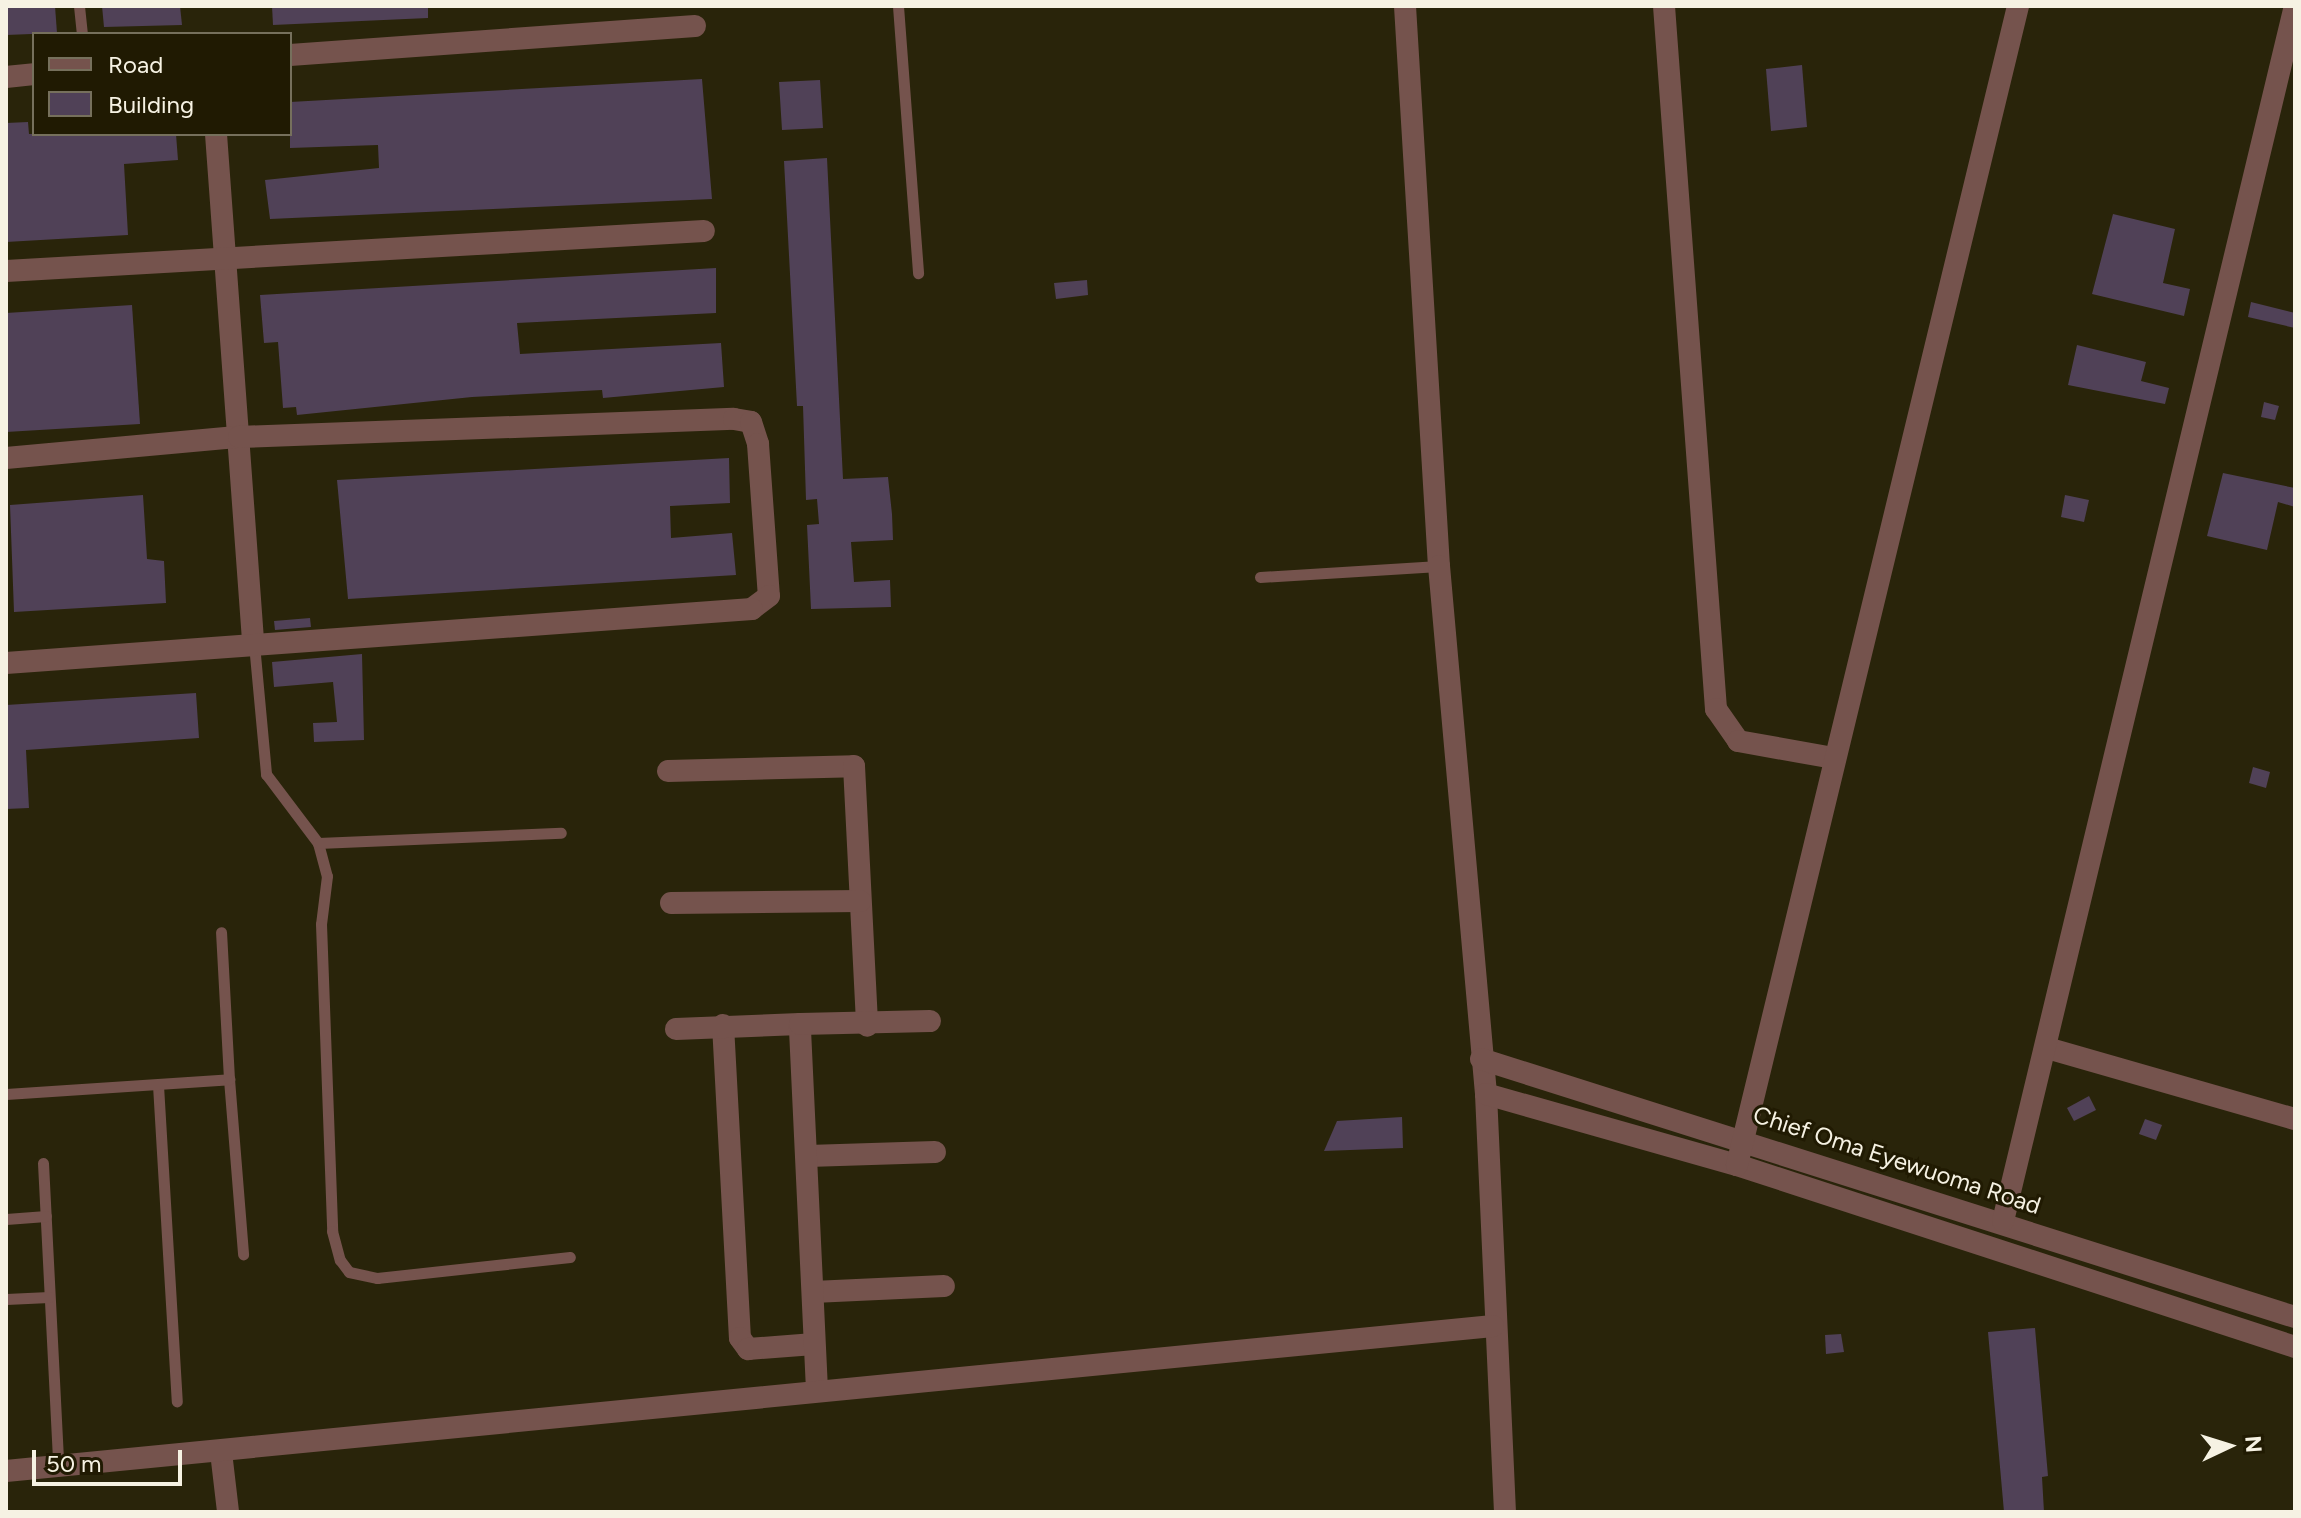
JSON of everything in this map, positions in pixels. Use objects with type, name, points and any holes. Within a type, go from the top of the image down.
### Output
[{"type":"street","points":[[1405,6],[1439,566],[1486,1094],[1493,1326],[1505,1512]]},
{"type":"street","points":[[1664,6],[1716,709],[1738,741],[1833,758]]},
{"type":"street","points":[[1737,1165],[1833,758],[2018,6]]},
{"type":"street","points":[[2003,1221],[2295,6]]},
{"type":"street","points":[[292,55],[695,26]]},
{"type":"street","points":[[6,77],[32,74]]},
{"type":"street","points":[[216,136],[253,640]]},
{"type":"street","points":[[6,271],[225,255],[704,231]]},
{"type":"street","points":[[6,458],[239,437],[751,422],[769,596],[752,609],[253,640],[6,663]]},
{"type":"street","points":[[668,771],[854,766],[867,1026]]},
{"type":"street","points":[[671,903],[860,901]]},
{"type":"street","points":[[676,1029],[723,1025],[867,1026],[930,1021]]},
{"type":"street","points":[[800,1024],[817,1390]]},
{"type":"street","points":[[723,1025],[740,1338],[748,1349],[814,1344]]},
{"type":"street","points":[[2047,1048],[2295,1119]]},
{"type":"street","name":"Chief Oma Eyewuoma Road","points":[[1481,1059],[1744,1138],[2295,1317]]},
{"type":"street","points":[[1486,1094],[1737,1165],[2295,1347]]},
{"type":"street","points":[[808,1156],[935,1152]]},
{"type":"street","points":[[813,1292],[944,1286]]},
{"type":"street","points":[[6,1471],[1493,1326]]},
{"type":"street","points":[[221,1452],[228,1512]]},
{"type":"lane","points":[[79,6],[82,32]]},
{"type":"lane","points":[[898,6],[918,273]]},
{"type":"lane","points":[[1260,577],[1439,566]]},
{"type":"lane","points":[[253,640],[266,774],[318,843],[327,876],[321,924],[332,1231],[340,1260],[349,1272],[377,1278],[570,1257]]},
{"type":"lane","points":[[318,843],[561,833]]},
{"type":"lane","points":[[221,932],[243,1254]]},
{"type":"lane","points":[[6,1094],[229,1079]]},
{"type":"lane","points":[[158,1085],[177,1401]]},
{"type":"lane","points":[[43,1163],[58,1464]]},
{"type":"lane","points":[[6,1219],[46,1216]]},
{"type":"lane","points":[[6,1299],[49,1297]]},
{"type":"building","points":[[6,6],[55,6],[57,32],[6,35]]},
{"type":"building","points":[[102,6],[180,6],[182,25],[104,27]]},
{"type":"building","points":[[272,6],[428,6],[428,18],[273,25]]},
{"type":"building","points":[[1802,65],[1807,127],[1771,131],[1766,69]]},
{"type":"building","points":[[702,79],[712,199],[270,219],[265,180],[379,168],[378,145],[290,148],[292,102]]},
{"type":"building","points":[[820,80],[823,128],[782,130],[779,82]]},
{"type":"building","points":[[28,122],[32,136],[176,136],[178,160],[124,164],[128,235],[6,242],[6,123]]},
{"type":"building","points":[[827,158],[843,479],[888,477],[892,514],[893,540],[851,542],[854,582],[890,580],[891,607],[811,609],[807,525],[819,524],[817,499],[806,500],[803,406],[797,406],[784,161]]},
{"type":"building","points":[[2113,214],[2175,229],[2163,283],[2190,289],[2184,316],[2092,294]]},
{"type":"building","points":[[716,268],[716,313],[517,323],[520,354],[721,343],[724,387],[603,398],[602,390],[472,397],[297,415],[296,407],[283,408],[278,342],[264,343],[260,295]]},
{"type":"building","points":[[1087,280],[1088,295],[1056,299],[1054,283]]},
{"type":"building","points":[[2251,302],[2295,313],[2295,328],[2248,317]]},
{"type":"building","points":[[132,305],[140,424],[6,432],[6,313]]},
{"type":"building","points":[[2077,345],[2146,362],[2141,381],[2169,388],[2165,404],[2068,385]]},
{"type":"building","points":[[2264,402],[2279,406],[2275,420],[2261,417]]},
{"type":"building","points":[[729,458],[730,503],[670,506],[671,538],[732,533],[736,575],[348,599],[337,480]]},
{"type":"building","points":[[2223,473],[2295,488],[2295,507],[2278,502],[2267,550],[2207,536]]},
{"type":"building","points":[[143,495],[147,559],[164,561],[166,603],[14,612],[10,505]]},
{"type":"building","points":[[2065,495],[2089,500],[2084,522],[2061,517]]},
{"type":"building","points":[[310,618],[311,627],[275,630],[274,621]]},
{"type":"building","points":[[362,654],[364,740],[314,742],[313,723],[337,722],[333,682],[274,687],[272,662]]},
{"type":"building","points":[[196,693],[199,738],[26,750],[29,808],[6,809],[6,705]]},
{"type":"building","points":[[2253,767],[2270,772],[2266,788],[2249,783]]},
{"type":"building","points":[[2089,1096],[2096,1110],[2074,1121],[2067,1108]]},
{"type":"building","points":[[1402,1117],[1403,1148],[1324,1151],[1337,1121]]},
{"type":"building","points":[[2145,1119],[2162,1125],[2156,1140],[2139,1134]]},
{"type":"building","points":[[2035,1328],[2048,1476],[2042,1477],[2044,1512],[2004,1512],[1988,1332]]},
{"type":"building","points":[[1841,1334],[1844,1352],[1826,1354],[1825,1335]]}]
